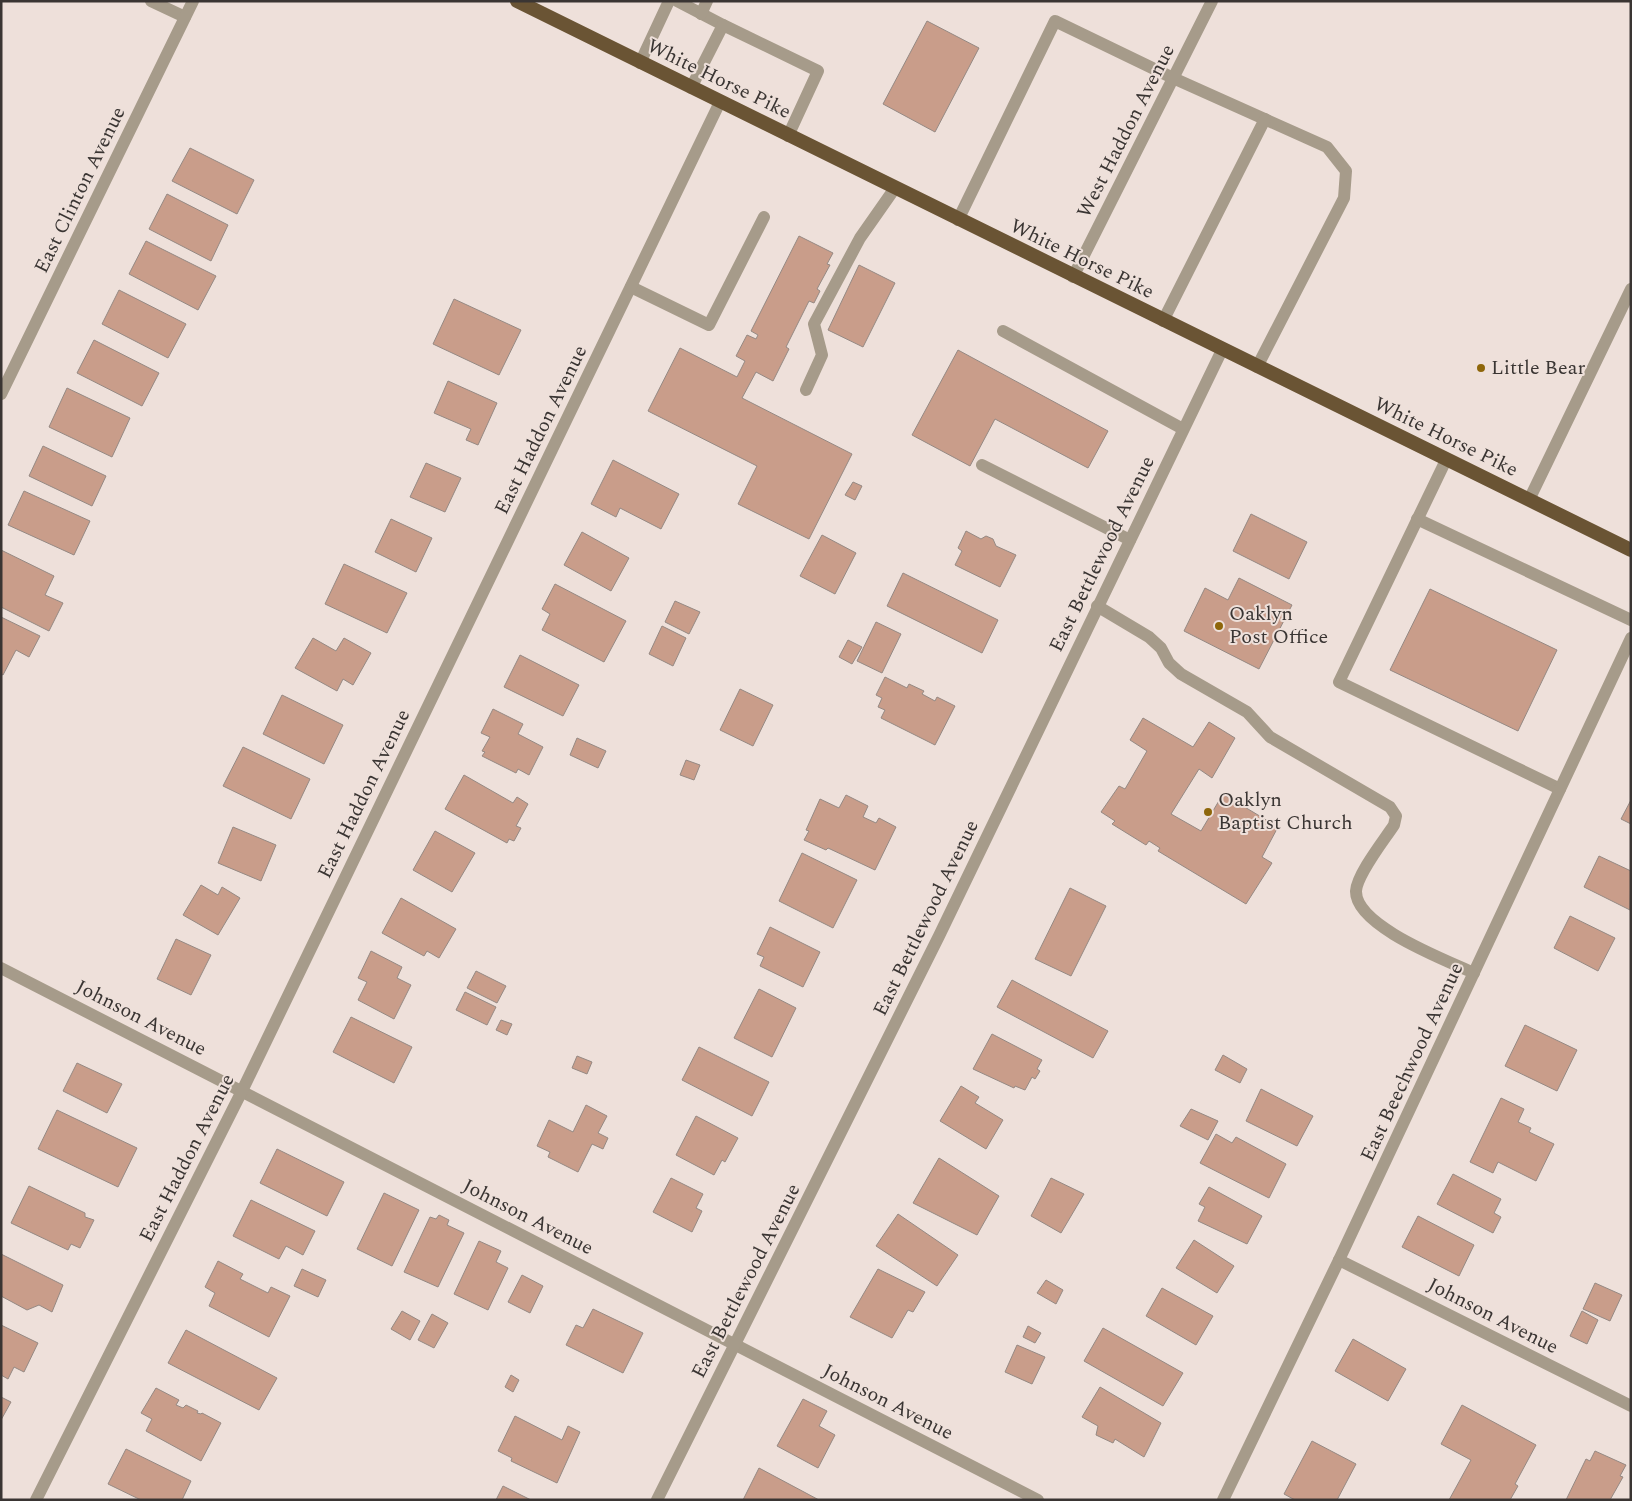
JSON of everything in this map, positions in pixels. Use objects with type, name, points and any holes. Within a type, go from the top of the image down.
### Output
[{"type":"highway","name":"White Horse Pike","points":[[516,1],[1073,277],[1631,550]]},
{"type":"street","points":[[151,1],[185,17]]},
{"type":"street","name":"East Clinton Avenue","points":[[1,394],[193,1]]},
{"type":"street","points":[[640,63],[669,1]]},
{"type":"street","points":[[677,1],[818,71],[788,136]]},
{"type":"street","points":[[701,14],[707,1]]},
{"type":"street","name":"West Haddon Avenue","points":[[1073,277],[1212,1]]},
{"type":"street","points":[[958,220],[1055,20],[1174,78],[1327,147],[1346,171],[1344,198],[1257,367]]},
{"type":"street","points":[[691,88],[722,25]]},
{"type":"street","name":"East Haddon Avenue","points":[[36,1500],[242,1091],[720,102]]},
{"type":"street","points":[[1163,321],[1265,119]]},
{"type":"street","points":[[806,390],[822,355],[814,324],[860,238],[895,188]]},
{"type":"street","points":[[631,287],[709,325],[764,217]]},
{"type":"street","points":[[1528,500],[1631,289]]},
{"type":"street","points":[[1003,330],[1184,429]]},
{"type":"street","name":"East Bettlewood Avenue","points":[[657,1500],[939,936],[1222,350]]},
{"type":"street","points":[[1446,460],[1339,682],[1560,789]]},
{"type":"street","points":[[982,465],[1130,540]]},
{"type":"street","points":[[1418,519],[1631,620]]},
{"type":"street","points":[[1098,606],[1149,636],[1161,648],[1169,663],[1181,674],[1247,712],[1270,738],[1390,808],[1396,816],[1394,825],[1361,876],[1356,890],[1360,905],[1370,918],[1399,937],[1474,973]]},
{"type":"street","name":"East Beechwood Avenue","points":[[1223,1500],[1339,1260],[1631,638]]},
{"type":"street","name":"Johnson Avenue","points":[[1,968],[1038,1500]]},
{"type":"street","name":"Johnson Avenue","points":[[1339,1260],[1631,1406]]},
{"type":"building","points":[[927,21],[979,48],[935,132],[883,104]]},
{"type":"building","points":[[190,148],[254,180],[237,214],[172,181]]},
{"type":"building","points":[[167,194],[228,225],[211,261],[149,229]]},
{"type":"building","points":[[799,236],[833,253],[827,264],[830,265],[817,289],[820,291],[814,303],[809,301],[786,347],[789,349],[773,381],[756,372],[742,398],[852,454],[809,539],[738,504],[757,466],[648,411],[680,348],[737,377],[745,361],[736,356],[747,335],[756,339],[758,335],[751,331]]},
{"type":"building","points":[[146,241],[216,276],[198,310],[129,274]]},
{"type":"building","points":[[859,265],[895,283],[863,347],[828,330]]},
{"type":"building","points":[[119,290],[186,324],[168,358],[102,324]]},
{"type":"building","points":[[454,299],[521,330],[499,375],[433,344]]},
{"type":"building","points":[[94,340],[159,373],[142,406],[77,373]]},
{"type":"building","points":[[958,350],[1108,431],[1088,468],[995,419],[970,466],[912,435]]},
{"type":"building","points":[[448,381],[497,403],[478,445],[466,440],[471,429],[434,413]]},
{"type":"building","points":[[67,388],[130,418],[112,457],[49,427]]},
{"type":"building","points":[[43,446],[106,476],[92,506],[29,476]]},
{"type":"building","points":[[613,460],[679,494],[661,529],[620,508],[616,517],[591,504]]},
{"type":"building","points":[[426,463],[461,478],[445,512],[410,497]]},
{"type":"building","points":[[853,482],[862,486],[855,500],[845,495]]},
{"type":"building","points":[[24,491],[90,521],[74,555],[8,525]]},
{"type":"building","points":[[1251,514],[1307,542],[1289,579],[1233,551]]},
{"type":"building","points":[[391,519],[432,538],[416,572],[375,552]]},
{"type":"building","points":[[966,531],[981,539],[986,536],[993,539],[996,546],[1016,555],[1000,587],[955,565],[962,551],[958,548]]},
{"type":"building","points":[[582,532],[629,558],[611,591],[564,565]]},
{"type":"building","points":[[822,535],[856,553],[835,594],[800,576]]},
{"type":"building","points":[[1,550],[54,576],[45,595],[63,603],[49,631],[1,607]]},
{"type":"building","points":[[344,564],[407,593],[387,633],[325,604]]},
{"type":"building","points":[[903,573],[998,620],[982,653],[887,606]]},
{"type":"building","points":[[1239,578],[1292,605],[1259,669],[1184,631],[1205,588],[1228,600]]},
{"type":"building","points":[[555,584],[626,621],[604,662],[542,630],[550,614],[542,609]]},
{"type":"building","points":[[1430,589],[1557,650],[1518,731],[1390,670]]},
{"type":"building","points":[[675,601],[700,612],[689,634],[665,622]]},
{"type":"building","points":[[1,617],[40,636],[29,657],[16,650],[3,675],[1,674]]},
{"type":"building","points":[[876,622],[901,634],[882,673],[857,661]]},
{"type":"building","points":[[662,626],[686,638],[673,666],[649,654]]},
{"type":"building","points":[[313,638],[336,651],[344,638],[371,653],[353,685],[343,679],[337,691],[295,668]]},
{"type":"building","points":[[848,640],[862,647],[852,664],[839,657]]},
{"type":"building","points":[[520,655],[579,685],[563,716],[504,687]]},
{"type":"building","points":[[885,677],[907,688],[909,684],[924,691],[922,694],[935,701],[937,697],[955,706],[935,745],[881,718],[885,710],[878,707],[882,698],[876,695]]},
{"type":"building","points":[[740,689],[773,705],[753,746],[720,730]]},
{"type":"building","points":[[282,695],[343,725],[324,764],[263,734]]},
{"type":"building","points":[[493,709],[523,724],[518,734],[543,747],[529,775],[518,769],[516,773],[482,756],[485,752],[482,751],[490,737],[481,733]]},
{"type":"building","points":[[1143,718],[1193,747],[1209,722],[1235,738],[1212,778],[1199,769],[1171,814],[1201,831],[1223,794],[1278,827],[1262,857],[1272,863],[1246,904],[1158,851],[1160,848],[1149,841],[1146,845],[1112,824],[1115,821],[1101,812],[1119,786],[1125,789],[1147,751],[1130,740]]},
{"type":"building","points":[[577,738],[606,751],[598,768],[570,755]]},
{"type":"building","points":[[243,747],[310,779],[291,819],[223,786]]},
{"type":"building","points":[[686,760],[700,765],[694,780],[680,775]]},
{"type":"building","points":[[464,775],[513,803],[517,797],[528,804],[516,826],[521,828],[514,841],[509,839],[507,843],[445,809]]},
{"type":"building","points":[[846,795],[868,806],[863,817],[876,823],[879,818],[896,827],[875,870],[828,848],[826,850],[804,840],[809,831],[806,830],[820,799],[839,808]]},
{"type":"building","points":[[1631,800],[1631,824],[1621,819]]},
{"type":"building","points":[[233,827],[276,845],[261,881],[218,863]]},
{"type":"building","points":[[435,831],[475,853],[452,892],[413,870]]},
{"type":"building","points":[[802,853],[857,880],[833,928],[779,901]]},
{"type":"building","points":[[1599,856],[1631,871],[1630,910],[1584,887]]},
{"type":"building","points":[[201,885],[218,895],[222,887],[240,898],[218,935],[183,915]]},
{"type":"building","points":[[1070,888],[1106,906],[1071,976],[1035,959]]},
{"type":"building","points":[[401,898],[456,929],[439,958],[427,951],[424,956],[382,933]]},
{"type":"building","points":[[1570,916],[1615,938],[1598,971],[1554,948]]},
{"type":"building","points":[[770,927],[820,952],[803,987],[760,966],[764,957],[757,954]]},
{"type":"building","points":[[176,939],[211,955],[191,995],[157,979]]},
{"type":"building","points":[[371,951],[402,967],[397,978],[411,985],[394,1019],[358,1000],[367,982],[358,978]]},
{"type":"building","points":[[476,971],[506,986],[497,1003],[467,988]]},
{"type":"building","points":[[1012,980],[1108,1031],[1093,1058],[997,1007]]},
{"type":"building","points":[[759,989],[796,1008],[772,1057],[734,1038]]},
{"type":"building","points":[[465,992],[496,1007],[487,1025],[456,1010]]},
{"type":"building","points":[[351,1017],[412,1047],[394,1083],[333,1052]]},
{"type":"building","points":[[501,1020],[512,1024],[507,1035],[496,1030]]},
{"type":"building","points":[[1525,1025],[1577,1050],[1557,1091],[1505,1066]]},
{"type":"building","points":[[992,1034],[1042,1060],[1037,1069],[1040,1071],[1035,1079],[1032,1077],[1025,1090],[1015,1086],[1014,1088],[973,1069]]},
{"type":"building","points":[[699,1047],[769,1082],[752,1116],[682,1080]]},
{"type":"building","points":[[1223,1055],[1247,1069],[1240,1083],[1215,1070]]},
{"type":"building","points":[[577,1056],[592,1062],[587,1074],[572,1068]]},
{"type":"building","points":[[77,1063],[122,1084],[107,1113],[63,1091]]},
{"type":"building","points":[[961,1086],[979,1097],[975,1103],[1003,1120],[986,1149],[940,1121]]},
{"type":"building","points":[[1261,1089],[1313,1116],[1297,1146],[1246,1121]]},
{"type":"building","points":[[1501,1098],[1524,1109],[1518,1122],[1531,1128],[1529,1132],[1554,1144],[1536,1181],[1498,1162],[1493,1173],[1470,1162]]},
{"type":"building","points":[[586,1105],[607,1116],[598,1133],[608,1138],[603,1149],[592,1144],[578,1172],[548,1157],[550,1152],[537,1146],[549,1120],[573,1132]]},
{"type":"building","points":[[1191,1109],[1218,1121],[1208,1140],[1180,1126]]},
{"type":"building","points":[[57,1110],[137,1148],[118,1187],[38,1149]]},
{"type":"building","points":[[696,1116],[738,1138],[725,1162],[722,1160],[714,1175],[676,1155]]},
{"type":"building","points":[[1216,1134],[1232,1143],[1236,1137],[1286,1164],[1269,1198],[1200,1163]]},
{"type":"building","points":[[277,1149],[344,1182],[327,1216],[260,1183]]},
{"type":"building","points":[[939,1158],[999,1196],[977,1235],[913,1203]]},
{"type":"building","points":[[1453,1174],[1501,1199],[1494,1213],[1501,1217],[1493,1233],[1437,1204]]},
{"type":"building","points":[[671,1178],[703,1194],[696,1208],[702,1211],[692,1232],[653,1212]]},
{"type":"building","points":[[1051,1178],[1084,1194],[1061,1233],[1031,1216]]},
{"type":"building","points":[[29,1186],[85,1213],[85,1217],[94,1220],[80,1248],[71,1244],[68,1250],[11,1223]]},
{"type":"building","points":[[1209,1187],[1262,1216],[1247,1244],[1198,1221],[1205,1207],[1199,1204]]},
{"type":"building","points":[[384,1193],[419,1210],[392,1266],[357,1249]]},
{"type":"building","points":[[251,1200],[315,1231],[303,1255],[286,1246],[279,1259],[233,1236]]},
{"type":"building","points":[[898,1214],[958,1255],[937,1286],[876,1246]]},
{"type":"building","points":[[439,1215],[449,1220],[447,1225],[464,1233],[438,1287],[404,1272],[430,1217],[436,1219]]},
{"type":"building","points":[[1418,1216],[1474,1245],[1459,1276],[1402,1247]]},
{"type":"building","points":[[1194,1240],[1234,1266],[1217,1293],[1176,1268]]},
{"type":"building","points":[[479,1241],[501,1251],[496,1262],[508,1268],[488,1310],[454,1294]]},
{"type":"building","points":[[1,1254],[63,1285],[52,1312],[39,1305],[27,1310],[1,1296]]},
{"type":"building","points":[[218,1261],[243,1274],[240,1279],[268,1293],[271,1287],[290,1296],[269,1337],[209,1306],[215,1293],[205,1287]]},
{"type":"building","points":[[302,1269],[326,1280],[318,1297],[294,1286]]},
{"type":"building","points":[[878,1269],[925,1292],[913,1312],[908,1310],[892,1338],[850,1317]]},
{"type":"building","points":[[522,1275],[543,1286],[530,1313],[508,1302]]},
{"type":"building","points":[[1046,1280],[1063,1290],[1056,1304],[1037,1293]]},
{"type":"building","points":[[1595,1283],[1622,1295],[1610,1321],[1583,1309]]},
{"type":"building","points":[[1162,1288],[1213,1316],[1196,1345],[1146,1316]]},
{"type":"building","points":[[593,1309],[643,1333],[623,1373],[566,1345],[576,1325],[583,1328]]},
{"type":"building","points":[[402,1311],[420,1321],[410,1340],[391,1329]]},
{"type":"building","points":[[1582,1311],[1598,1320],[1587,1344],[1570,1336]]},
{"type":"building","points":[[432,1314],[448,1323],[434,1348],[418,1340]]},
{"type":"building","points":[[1,1325],[38,1343],[24,1372],[14,1367],[8,1379],[1,1375]]},
{"type":"building","points":[[1028,1326],[1041,1333],[1035,1343],[1023,1337]]},
{"type":"building","points":[[1103,1328],[1183,1373],[1163,1406],[1084,1361]]},
{"type":"building","points":[[186,1330],[277,1378],[259,1410],[168,1363]]},
{"type":"building","points":[[1353,1339],[1406,1369],[1388,1401],[1335,1371]]},
{"type":"building","points":[[1017,1345],[1045,1357],[1032,1384],[1005,1372]]},
{"type":"building","points":[[511,1375],[519,1380],[513,1392],[505,1387]]},
{"type":"building","points":[[1100,1387],[1161,1423],[1144,1457],[1115,1439],[1113,1443],[1096,1435],[1098,1426],[1082,1417]]},
{"type":"building","points":[[156,1388],[179,1400],[176,1405],[183,1408],[186,1405],[198,1411],[197,1413],[202,1413],[221,1423],[201,1461],[146,1431],[152,1419],[141,1413]]},
{"type":"building","points":[[1,1397],[11,1402],[1,1420]]},
{"type":"building","points":[[803,1399],[827,1411],[819,1426],[835,1435],[818,1468],[777,1446]]},
{"type":"building","points":[[1462,1405],[1536,1445],[1515,1484],[1518,1486],[1510,1500],[1449,1500],[1471,1460],[1441,1444]]},
{"type":"building","points":[[515,1416],[562,1440],[568,1426],[580,1432],[557,1483],[511,1461],[512,1458],[498,1451]]},
{"type":"building","points":[[1312,1441],[1356,1464],[1337,1500],[1295,1500],[1284,1494]]},
{"type":"building","points":[[126,1449],[191,1481],[182,1500],[141,1500],[108,1484]]},
{"type":"building","points":[[1595,1451],[1626,1465],[1620,1476],[1623,1477],[1610,1500],[1566,1500],[1586,1459],[1590,1461]]},
{"type":"building","points":[[759,1468],[819,1500],[743,1500]]},
{"type":"building","points":[[503,1486],[531,1500],[496,1500]]},
{"type":"place","name":"Little Bear","points":[[1481,368]]},
{"type":"place","name":"Oaklyn Post Office","points":[[1219,626]]},
{"type":"place","name":"Oaklyn Baptist Church","points":[[1208,812]]}]
